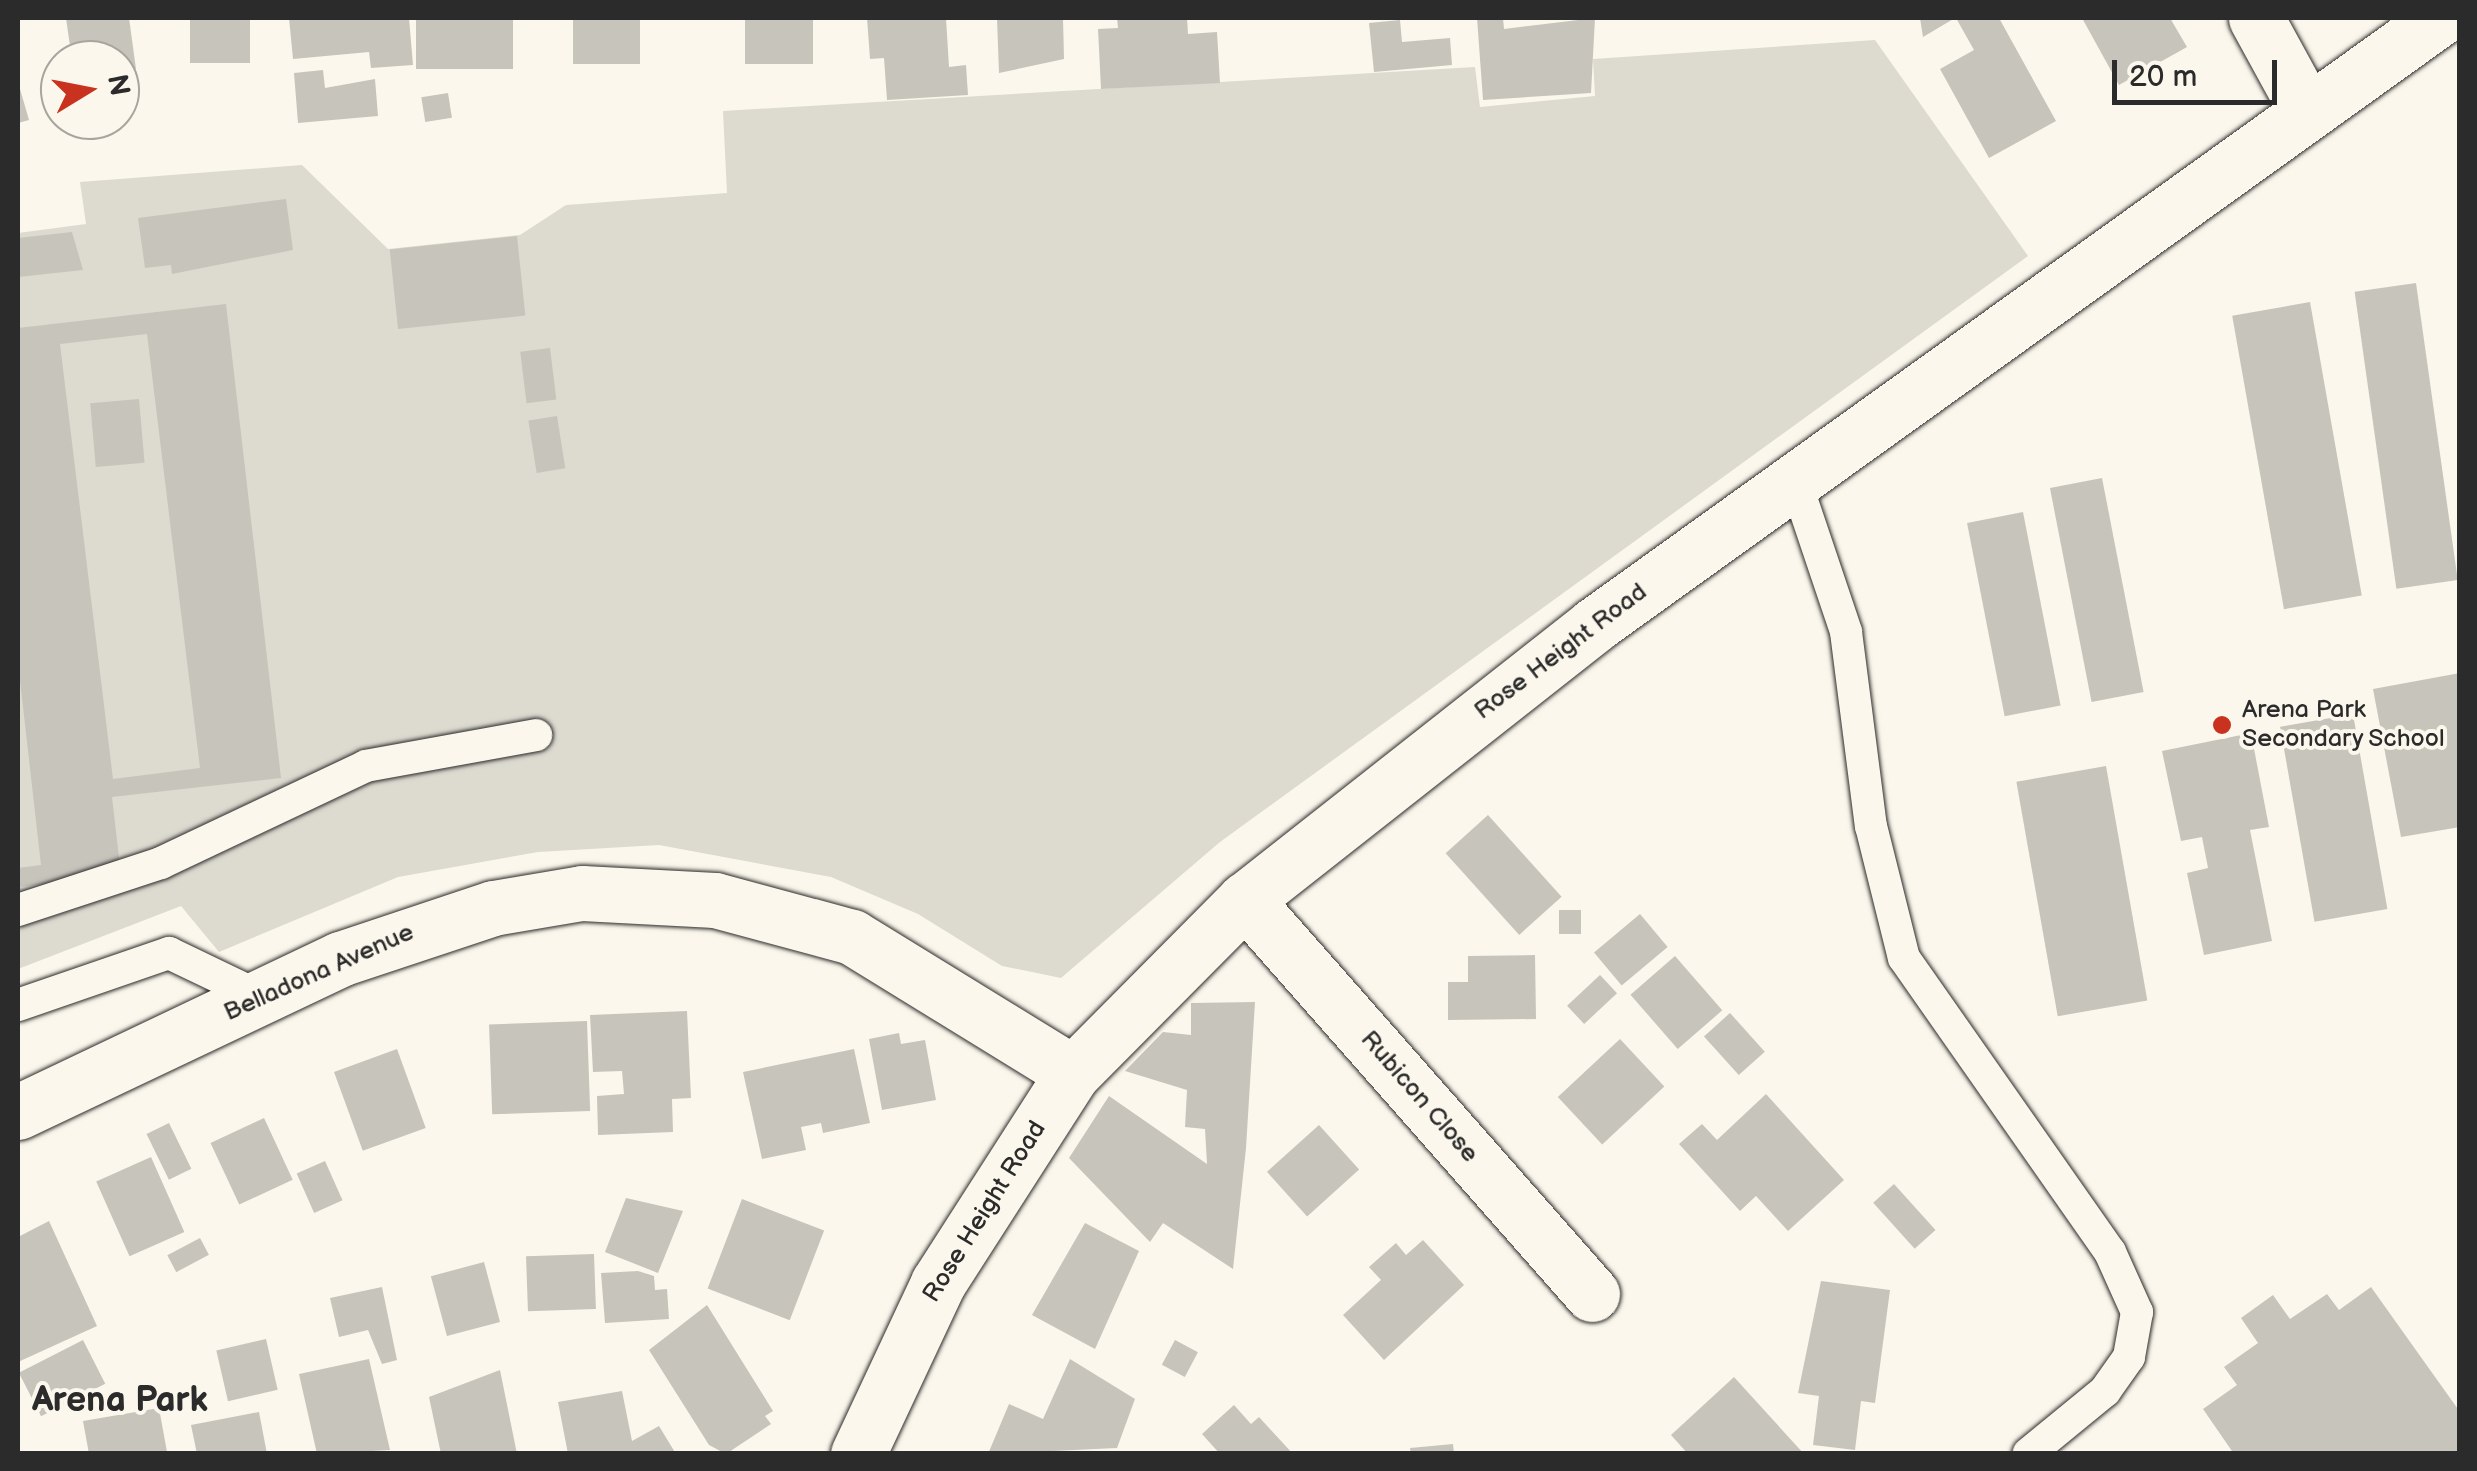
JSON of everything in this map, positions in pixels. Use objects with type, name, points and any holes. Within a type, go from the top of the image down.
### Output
[{"type":"street","points":[[2256,18],[2307,111]]},
{"type":"street","name":"Rose Height Road","points":[[858,1454],[938,1283],[1073,1072],[1245,900],[1489,704],[2440,18]]},
{"type":"street","name":"Belladona Avenue","points":[[18,1112],[340,959],[494,908],[582,893],[667,892],[852,937],[1073,1072]]},
{"type":"street","name":"Rubicon Close","points":[[1245,900],[1592,1294]]},
{"type":"lane","points":[[1796,482],[1846,632],[1871,826],[1904,958],[2110,1252],[2137,1312],[2137,1336],[2105,1391],[2034,1452]]},
{"type":"lane","points":[[18,910],[161,863],[366,766],[536,735]]},
{"type":"lane","points":[[18,1005],[170,953],[261,997]]},
{"type":"shaded area","points":[[1875,40],[2028,256],[1220,842],[1061,978],[1002,966],[918,914],[831,877],[659,845],[538,852],[398,877],[219,952],[181,906],[18,969],[18,233],[86,224],[80,182],[302,165],[388,249],[520,235],[566,205],[727,193],[723,111],[1475,67],[1480,107],[1595,96],[1593,59]]},
{"type":"building","points":[[66,18],[129,18],[132,40],[69,40]]},
{"type":"building","points":[[190,18],[250,18],[250,63],[190,63]]},
{"type":"building","points":[[289,18],[409,18],[413,65],[371,68],[369,52],[293,59]]},
{"type":"building","points":[[416,18],[513,18],[513,69],[416,69]]},
{"type":"building","points":[[573,18],[640,18],[640,64],[573,64]]},
{"type":"building","points":[[745,18],[813,18],[813,64],[745,64]]},
{"type":"building","points":[[867,18],[946,18],[949,67],[966,65],[968,95],[887,100],[884,58],[870,59]]},
{"type":"building","points":[[997,18],[1063,18],[1064,59],[999,73]]},
{"type":"building","points":[[1117,18],[1187,18],[1188,34],[1217,32],[1220,83],[1101,89],[1098,29],[1118,28]]},
{"type":"building","points":[[1477,18],[1503,18],[1504,29],[1595,18],[1591,93],[1483,100]]},
{"type":"building","points":[[1920,18],[1955,18],[1923,37]]},
{"type":"building","points":[[1956,18],[1999,18],[2056,121],[1989,158],[1940,69],[1974,50]]},
{"type":"building","points":[[2082,18],[2170,18],[2187,47],[2119,85]]},
{"type":"building","points":[[1400,20],[1402,42],[1450,38],[1452,65],[1374,72],[1369,23]]},
{"type":"building","points":[[323,70],[325,88],[375,79],[378,116],[298,123],[294,73]]},
{"type":"building","points":[[18,82],[29,120],[18,123]]},
{"type":"building","points":[[448,93],[452,118],[425,122],[421,97]]},
{"type":"building","points":[[286,199],[293,250],[172,274],[171,265],[145,268],[138,218]]},
{"type":"building","points":[[72,232],[83,270],[18,277],[18,238]]},
{"type":"building","points":[[517,236],[525,316],[398,329],[390,249]]},
{"type":"building","points":[[2416,283],[2458,580],[2396,589],[2355,292]]},
{"type":"building","points":[[2310,302],[2362,595],[2284,609],[2232,316]]},
{"type":"building","points":[[226,304],[281,778],[112,797],[121,875],[18,887],[18,868],[41,865],[18,663],[18,328]],"holes":[[[147,334],[200,768],[113,779],[60,344]]]},
{"type":"building","points":[[550,348],[556,400],[527,403],[520,352]]},
{"type":"building","points":[[139,399],[145,463],[96,467],[90,403]]},
{"type":"building","points":[[557,416],[565,468],[537,473],[528,421]]},
{"type":"building","points":[[2102,478],[2144,692],[2092,702],[2050,488]]},
{"type":"building","points":[[2023,512],[2061,705],[2005,716],[1967,523]]},
{"type":"building","points":[[2460,673],[2460,827],[2401,837],[2373,689]]},
{"type":"building","points":[[2353,714],[2387,909],[2315,922],[2280,727]]},
{"type":"building","points":[[2251,733],[2269,827],[2250,830],[2272,941],[2204,955],[2187,873],[2208,868],[2202,837],[2181,841],[2162,751]]},
{"type":"building","points":[[2106,766],[2147,1000],[2058,1016],[2016,782]]},
{"type":"building","points":[[1488,815],[1562,897],[1519,935],[1446,853]]},
{"type":"building","points":[[1559,910],[1581,910],[1581,934],[1559,934]]},
{"type":"building","points":[[1640,914],[1668,947],[1622,986],[1594,953]]},
{"type":"building","points":[[1535,955],[1536,1019],[1448,1020],[1448,982],[1468,982],[1468,956]]},
{"type":"building","points":[[1675,956],[1722,1010],[1678,1049],[1630,995]]},
{"type":"building","points":[[1600,975],[1617,993],[1584,1024],[1567,1006]]},
{"type":"building","points":[[1255,1002],[1246,1148],[1233,1269],[1163,1223],[1150,1242],[1069,1158],[1109,1096],[1207,1164],[1205,1129],[1185,1127],[1187,1090],[1125,1071],[1163,1032],[1191,1035],[1191,1003]]},
{"type":"building","points":[[687,1011],[691,1098],[672,1099],[673,1132],[598,1135],[597,1096],[624,1094],[622,1071],[593,1072],[590,1015]]},
{"type":"building","points":[[1730,1013],[1765,1052],[1739,1075],[1704,1036]]},
{"type":"building","points":[[587,1021],[590,1111],[492,1114],[489,1024]]},
{"type":"building","points":[[899,1033],[901,1044],[925,1040],[936,1100],[882,1110],[869,1039]]},
{"type":"building","points":[[1620,1039],[1664,1087],[1602,1145],[1558,1097]]},
{"type":"building","points":[[397,1049],[426,1128],[363,1151],[334,1072]]},
{"type":"building","points":[[854,1049],[870,1123],[823,1133],[821,1123],[801,1127],[806,1150],[762,1159],[743,1072]]},
{"type":"building","points":[[1766,1094],[1844,1180],[1788,1231],[1756,1196],[1740,1211],[1679,1144],[1702,1124],[1717,1140]]},
{"type":"building","points":[[264,1118],[293,1180],[239,1205],[211,1143]]},
{"type":"building","points":[[169,1123],[191,1169],[169,1180],[147,1134]]},
{"type":"building","points":[[1319,1125],[1359,1170],[1307,1216],[1267,1172]]},
{"type":"building","points":[[151,1157],[184,1232],[130,1256],[96,1181]]},
{"type":"building","points":[[325,1161],[342,1200],[314,1213],[297,1174]]},
{"type":"building","points":[[1894,1184],[1935,1230],[1915,1249],[1873,1203]]},
{"type":"building","points":[[626,1198],[683,1211],[658,1273],[605,1252]]},
{"type":"building","points":[[742,1199],[824,1231],[790,1320],[708,1289]]},
{"type":"building","points":[[49,1221],[97,1326],[18,1362],[18,1237]]},
{"type":"building","points":[[1085,1223],[1139,1251],[1095,1349],[1032,1315]]},
{"type":"building","points":[[200,1238],[209,1255],[176,1272],[167,1255]]},
{"type":"building","points":[[1423,1240],[1464,1285],[1384,1360],[1343,1315],[1381,1280],[1369,1267],[1396,1243],[1406,1255]]},
{"type":"building","points":[[594,1254],[596,1309],[528,1311],[526,1256]]},
{"type":"building","points":[[484,1262],[500,1322],[447,1336],[431,1276]]},
{"type":"building","points":[[638,1271],[654,1276],[655,1290],[667,1289],[669,1319],[605,1323],[601,1273]]},
{"type":"building","points":[[1821,1281],[1890,1290],[1875,1403],[1861,1401],[1855,1450],[1813,1445],[1819,1396],[1798,1393]]},
{"type":"building","points":[[382,1287],[397,1360],[382,1364],[368,1330],[339,1337],[330,1298]]},
{"type":"building","points":[[2371,1287],[2460,1412],[2460,1454],[2234,1454],[2203,1409],[2237,1385],[2224,1367],[2258,1343],[2241,1318],[2273,1295],[2290,1319],[2327,1294],[2339,1310]]},
{"type":"building","points":[[707,1305],[773,1411],[765,1416],[771,1424],[726,1454],[709,1445],[649,1350]]},
{"type":"building","points":[[266,1339],[278,1390],[228,1401],[216,1350]]},
{"type":"building","points":[[83,1340],[105,1384],[41,1416],[19,1373]]},
{"type":"building","points":[[1175,1340],[1198,1352],[1185,1377],[1162,1365]]},
{"type":"building","points":[[369,1359],[390,1450],[317,1454],[299,1374]]},
{"type":"building","points":[[1070,1359],[1135,1399],[1117,1448],[988,1454],[1009,1404],[1043,1419]]},
{"type":"building","points":[[500,1370],[517,1454],[441,1454],[429,1397]]},
{"type":"building","points":[[1734,1377],[1804,1454],[1688,1454],[1671,1435]]},
{"type":"building","points":[[622,1391],[632,1441],[659,1426],[676,1454],[568,1454],[558,1402]]},
{"type":"building","points":[[1234,1405],[1251,1424],[1259,1417],[1293,1454],[1220,1454],[1202,1434]]},
{"type":"building","points":[[159,1408],[167,1452],[89,1454],[83,1421]]},
{"type":"building","points":[[259,1412],[267,1454],[197,1454],[191,1425]]},
{"type":"building","points":[[1453,1444],[1454,1454],[1411,1454],[1410,1448]]},
{"type":"place","name":"Arena Park Secondary School","points":[[2222,725]]},
{"type":"district","name":"Arena Park","points":[[120,1401]]}]
